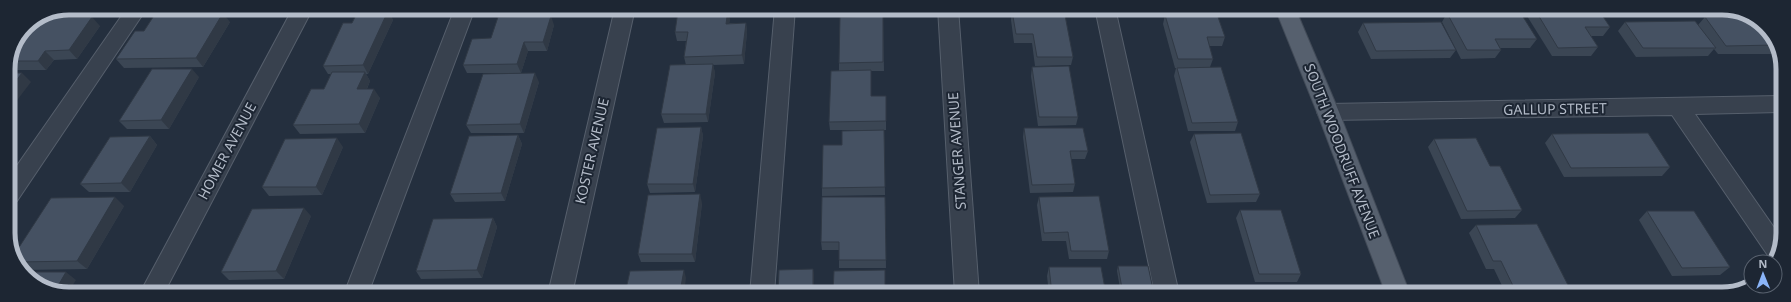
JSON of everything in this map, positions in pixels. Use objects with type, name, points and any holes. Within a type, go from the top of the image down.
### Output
[{"type":"main road","name":"SOUTH WOODRUFF AVENUE","points":[[1288,15],[1328,112],[1395,287]]},
{"type":"street","points":[[15,185],[132,15]]},
{"type":"street","name":"HOMER AVENUE","points":[[156,287],[299,15]]},
{"type":"street","points":[[359,287],[462,15]]},
{"type":"street","name":"KOSTER AVENUE","points":[[562,287],[623,15]]},
{"type":"street","points":[[763,287],[784,15]]},
{"type":"street","name":"STANGER AVENUE","points":[[948,15],[966,287]]},
{"type":"street","points":[[1107,15],[1165,287]]},
{"type":"street","name":"GALLUP STREET","points":[[1328,112],[1776,104]]},
{"type":"street","points":[[1678,107],[1774,246]]},
{"type":"building","points":[[154,15],[222,15],[196,58],[116,59],[135,31],[144,31]]},
{"type":"building","points":[[356,15],[386,15],[363,65],[323,66],[343,23],[352,23]]},
{"type":"building","points":[[677,15],[727,15],[726,24],[746,23],[742,55],[684,57],[688,32],[675,32]]},
{"type":"building","points":[[1013,15],[1065,15],[1073,57],[1037,57],[1033,34],[1016,34]]},
{"type":"building","points":[[1165,15],[1217,15],[1225,37],[1207,37],[1213,59],[1178,59]]},
{"type":"building","points":[[1448,15],[1522,15],[1537,39],[1495,39],[1501,50],[1467,50]]},
{"type":"building","points":[[1538,15],[1602,15],[1610,27],[1585,27],[1598,47],[1558,48]]},
{"type":"building","points":[[551,16],[543,42],[524,42],[517,64],[463,65],[472,39],[491,38],[498,17]]},
{"type":"building","points":[[883,16],[883,62],[839,63],[840,17]]},
{"type":"building","points":[[56,17],[92,17],[69,50],[45,51],[38,61],[16,61],[24,39],[39,24]]},
{"type":"building","points":[[1705,17],[1736,17],[1746,21],[1755,26],[1765,36],[1770,45],[1726,46]]},
{"type":"building","points":[[1695,21],[1716,48],[1643,48],[1625,22]]},
{"type":"building","points":[[1441,22],[1456,50],[1376,51],[1363,23]]},
{"type":"building","points":[[713,64],[706,114],[661,114],[670,65]]},
{"type":"building","points":[[1069,66],[1078,117],[1039,117],[1032,67]]},
{"type":"building","points":[[1221,67],[1238,122],[1192,123],[1177,68]]},
{"type":"building","points":[[152,69],[192,69],[161,120],[119,121]]},
{"type":"building","points":[[871,70],[871,96],[886,96],[886,121],[829,122],[831,71]]},
{"type":"building","points":[[332,72],[365,72],[357,89],[374,89],[359,124],[293,125],[311,89],[324,89]]},
{"type":"building","points":[[15,73],[22,73],[15,82]]},
{"type":"building","points":[[535,73],[520,124],[466,125],[483,74]]},
{"type":"building","points":[[701,127],[693,184],[647,184],[657,128]]},
{"type":"building","points":[[1024,128],[1083,128],[1088,151],[1070,151],[1075,184],[1032,185]]},
{"type":"building","points":[[884,130],[885,187],[822,188],[823,145],[842,145],[842,131]]},
{"type":"building","points":[[1241,133],[1260,194],[1210,195],[1194,134]]},
{"type":"building","points":[[1648,133],[1670,167],[1571,168],[1552,134]]},
{"type":"building","points":[[518,135],[501,193],[450,194],[469,136]]},
{"type":"building","points":[[150,136],[121,183],[80,184],[110,137]]},
{"type":"building","points":[[337,138],[316,187],[262,187],[285,139]]},
{"type":"building","points":[[1476,138],[1490,166],[1500,166],[1522,210],[1467,211],[1434,139]]},
{"type":"building","points":[[700,194],[692,254],[638,254],[648,195]]},
{"type":"building","points":[[1099,196],[1109,251],[1071,251],[1068,232],[1044,233],[1039,197]]},
{"type":"building","points":[[115,197],[77,261],[23,262],[18,249],[51,198]]},
{"type":"building","points":[[822,197],[885,197],[886,260],[839,260],[839,242],[821,242]]},
{"type":"building","points":[[304,208],[276,271],[221,272],[252,209]]},
{"type":"building","points":[[1240,210],[1281,210],[1301,274],[1259,274]]},
{"type":"building","points":[[1647,211],[1694,211],[1730,267],[1682,268]]},
{"type":"building","points":[[493,218],[477,270],[416,271],[433,219]]},
{"type":"building","points":[[1537,224],[1569,287],[1514,287],[1501,261],[1493,261],[1476,225]]},
{"type":"building","points":[[1118,266],[1148,266],[1152,287],[1122,287]]},
{"type":"building","points":[[1049,267],[1101,267],[1105,287],[1051,287]]},
{"type":"building","points":[[813,269],[813,287],[778,287],[779,270]]},
{"type":"building","points":[[684,270],[681,287],[627,287],[630,271]]},
{"type":"building","points":[[885,270],[885,287],[833,287],[834,271]]},
{"type":"building","points":[[32,272],[66,272],[58,286],[39,278]]},
{"type":"building","points":[[473,286],[473,287],[407,287]]},
{"type":"building","points":[[1730,286],[1722,287],[1677,287]]}]
